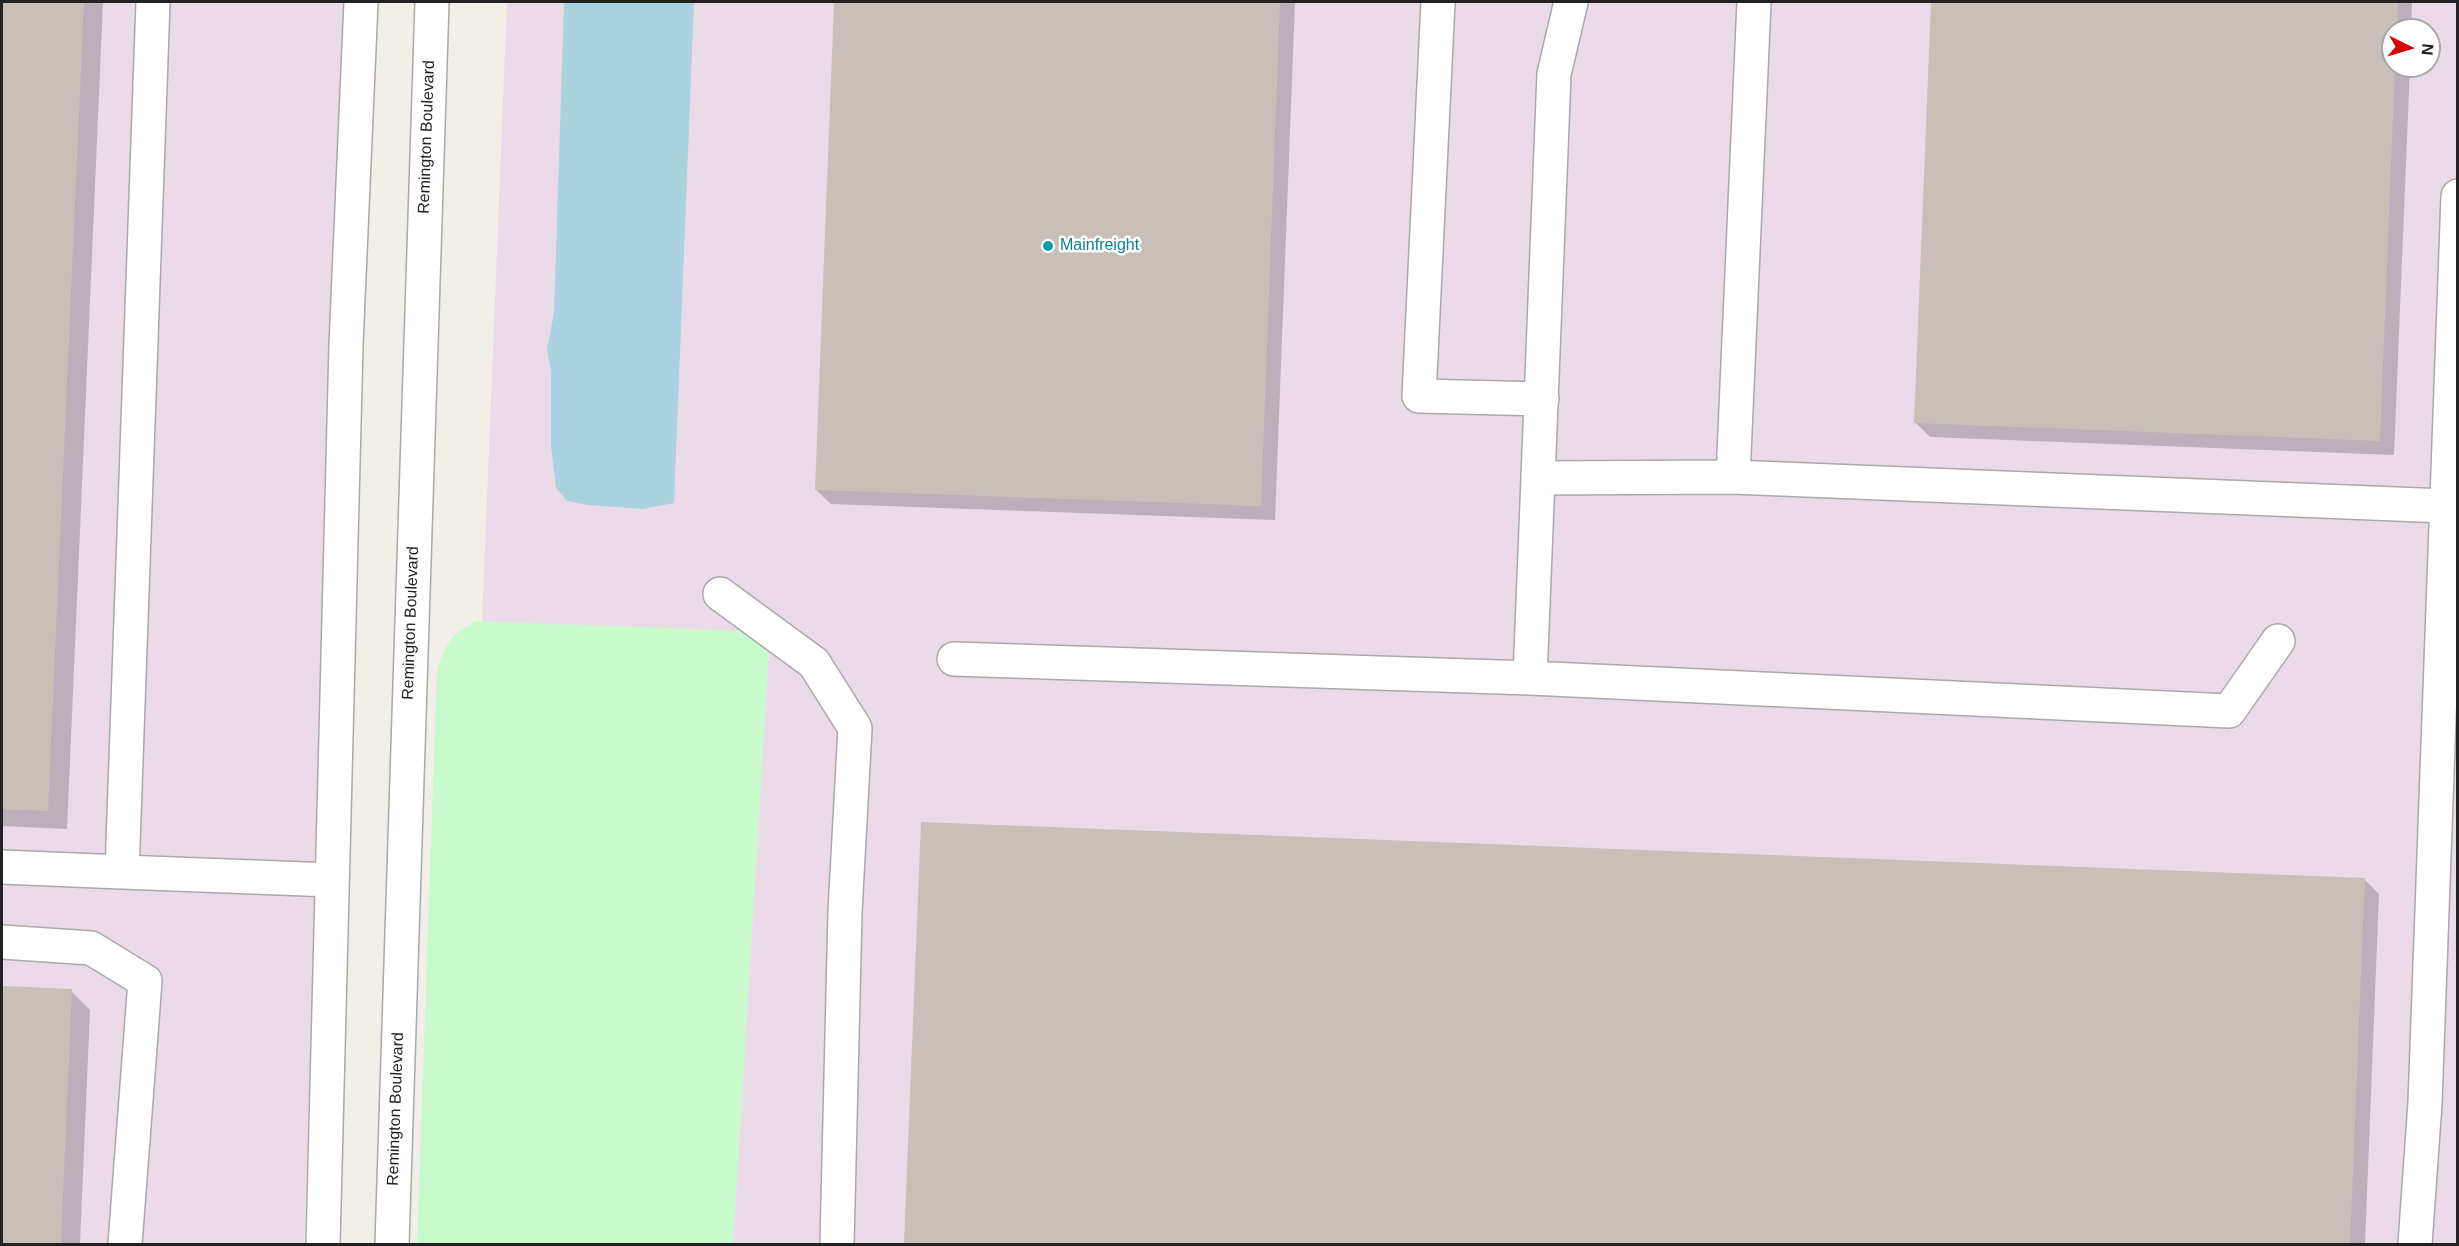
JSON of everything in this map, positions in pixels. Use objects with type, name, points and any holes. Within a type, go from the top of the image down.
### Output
[{"type":"street","points":[[122,872],[153,2]]},
{"type":"street","points":[[322,1245],[346,345],[361,2]]},
{"type":"street","name":"Remington Boulevard","points":[[392,1245],[432,2]]},
{"type":"street","points":[[1438,2],[1419,396],[1542,399]]},
{"type":"street","points":[[1530,678],[1554,74],[1571,2]]},
{"type":"street","points":[[1733,477],[1754,2]]},
{"type":"street","points":[[2415,1245],[2425,1103],[2457,196]]},
{"type":"street","points":[[1538,478],[1733,477],[2445,507]]},
{"type":"street","points":[[720,594],[814,663],[855,728],[845,912],[837,1245]]},
{"type":"street","points":[[954,659],[1530,678],[2229,711],[2278,641]]},
{"type":"street","points":[[2,867],[332,880]]},
{"type":"street","points":[[2,942],[91,948],[145,981],[125,1245]]},
{"type":"shaded area","points":[[2,2],[347,2],[304,1244],[2,1244]]},
{"type":"shaded area","points":[[507,2],[2457,2],[2457,1244],[733,1244],[770,632],[482,622]]},
{"type":"green space","points":[[476,621],[770,632],[733,1244],[417,1244],[437,670],[450,641],[460,630]]},
{"type":"water","points":[[564,2],[694,2],[674,503],[643,509],[567,501],[556,488],[551,446],[551,371],[547,349],[554,313]]},
{"type":"building","points":[[2,2],[84,2],[48,811],[2,809]]},
{"type":"building","name":"Mainfreight","points":[[834,2],[1280,2],[1261,506],[815,490]]},
{"type":"building","points":[[1931,2],[2398,2],[2397,18],[2381,18],[2381,78],[2395,78],[2380,441],[1914,423]]},
{"type":"building","points":[[921,822],[2365,878],[2350,1244],[904,1244]]},
{"type":"building","points":[[2,986],[72,989],[61,1244],[2,1244]]},
{"type":"place","name":"Mainfreight","points":[[1048,246]]}]
